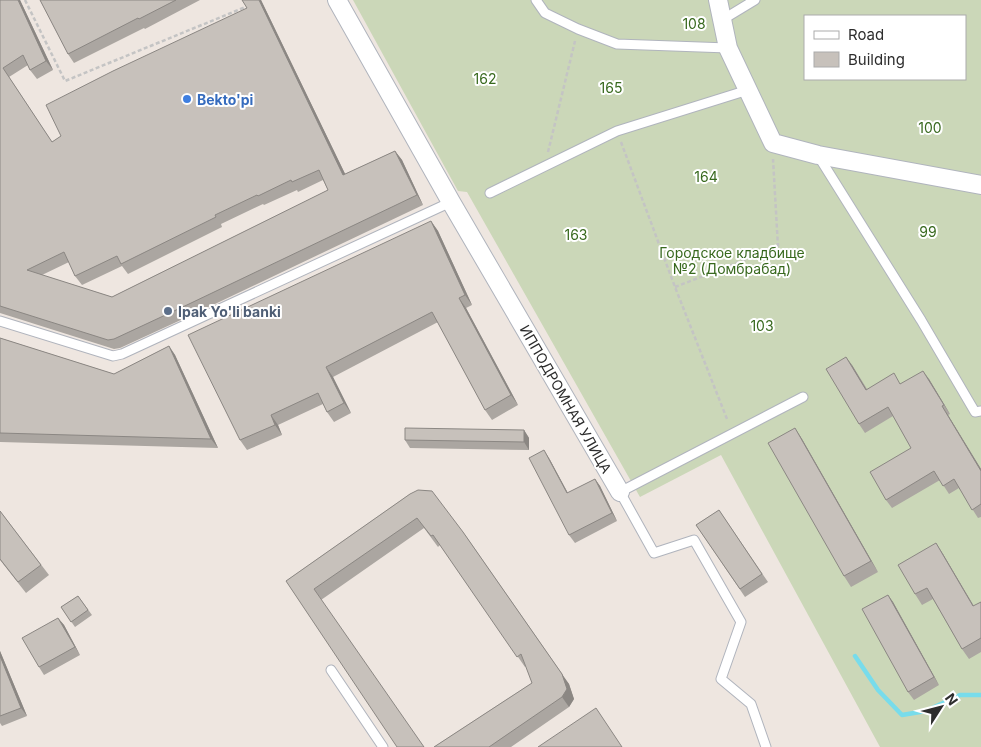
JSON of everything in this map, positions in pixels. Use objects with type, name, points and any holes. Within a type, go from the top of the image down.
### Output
[{"type":"street","name":"ИППОДРОМНАЯ УЛИЦА","points":[[337,0],[451,202],[620,492]]},
{"type":"street","points":[[718,0],[728,48],[773,144],[818,155],[981,185]]},
{"type":"lane","points":[[536,0],[545,13],[578,29],[617,44],[728,48]]},
{"type":"lane","points":[[722,20],[755,0]]},
{"type":"lane","points":[[490,193],[617,132],[748,90]]},
{"type":"lane","points":[[818,155],[976,412],[981,411]]},
{"type":"lane","points":[[0,321],[113,356],[122,354],[451,202]]},
{"type":"lane","points":[[620,492],[802,397]]},
{"type":"lane","name":"ИППОДРОМНАЯ УЛИЦА","points":[[620,492],[654,553],[694,540],[741,622],[721,679],[751,704],[766,747]]},
{"type":"lane","points":[[331,670],[383,747]]},
{"type":"path","points":[[25,0],[65,81],[254,4]]},
{"type":"path","points":[[545,166],[578,29]]},
{"type":"path","points":[[617,132],[675,288],[728,419]]},
{"type":"path","points":[[675,288],[778,247],[773,144]]},
{"type":"green space","name":"Городское кладбище №2 (Домбрабад)","points":[[353,0],[981,0],[981,747],[880,747],[721,455],[640,497],[467,192],[458,191]]},
{"type":"building","name":"Bekto'pi","points":[[0,0],[18,0],[46,61],[30,70],[23,55],[3,68],[52,142],[61,136],[46,105],[113,71],[247,8],[242,0],[259,0],[343,175],[395,151],[417,195],[114,339],[108,340],[0,306]],"holes":[[[319,170],[328,190],[112,297],[27,270],[64,252],[75,276],[117,256],[121,264],[257,195]]]},
{"type":"building","points":[[40,0],[176,0],[68,54]]},
{"type":"building","points":[[431,221],[465,295],[459,298],[511,395],[485,410],[432,312],[326,367],[344,403],[327,412],[318,393],[271,415],[275,425],[240,440],[188,335]]},
{"type":"building","points":[[0,338],[114,374],[169,346],[211,439],[0,433]]},
{"type":"building","points":[[846,357],[866,390],[894,373],[900,384],[923,371],[981,471],[981,504],[972,510],[954,479],[943,486],[934,471],[886,500],[870,472],[911,448],[888,407],[859,424],[826,369]]},
{"type":"building","points":[[405,428],[524,430],[524,442],[405,440]]},
{"type":"building","points":[[795,428],[871,561],[844,576],[768,443]]},
{"type":"building","points":[[544,450],[567,493],[595,479],[612,513],[569,535],[529,458]]},
{"type":"building","points":[[418,490],[432,491],[463,532],[562,674],[567,689],[562,697],[489,747],[434,747],[532,683],[521,654],[517,657],[433,535],[431,536],[417,518],[314,589],[424,747],[397,747],[286,581]]},
{"type":"building","points":[[719,510],[762,574],[740,589],[696,525]]},
{"type":"building","points":[[0,511],[41,565],[18,582],[0,559]]},
{"type":"building","points":[[936,543],[973,606],[981,602],[981,638],[962,649],[927,588],[915,594],[898,565]]},
{"type":"building","points":[[888,595],[934,677],[908,692],[862,609]]},
{"type":"building","points":[[78,596],[88,610],[71,622],[61,607]]},
{"type":"building","points":[[58,618],[75,647],[39,667],[22,638]]},
{"type":"building","points":[[0,656],[21,708],[0,716]]},
{"type":"building","points":[[596,708],[622,747],[538,747]]},
{"type":"waterway","points":[[855,656],[878,690],[902,715],[926,711],[960,695],[981,695]]},
{"type":"place","name":"Bekto'pi","points":[[187,99]]},
{"type":"place","name":"Ipak Yo'li banki","points":[[168,311]]},
{"type":"park label","name":"108","points":[[694,23]]},
{"type":"park label","name":"162","points":[[485,78]]},
{"type":"park label","name":"165","points":[[611,87]]},
{"type":"park label","name":"100","points":[[930,127]]},
{"type":"park label","name":"164","points":[[706,176]]},
{"type":"park label","name":"99","points":[[928,231]]},
{"type":"park label","name":"163","points":[[576,234]]},
{"type":"park label","name":"103","points":[[762,325]]}]
